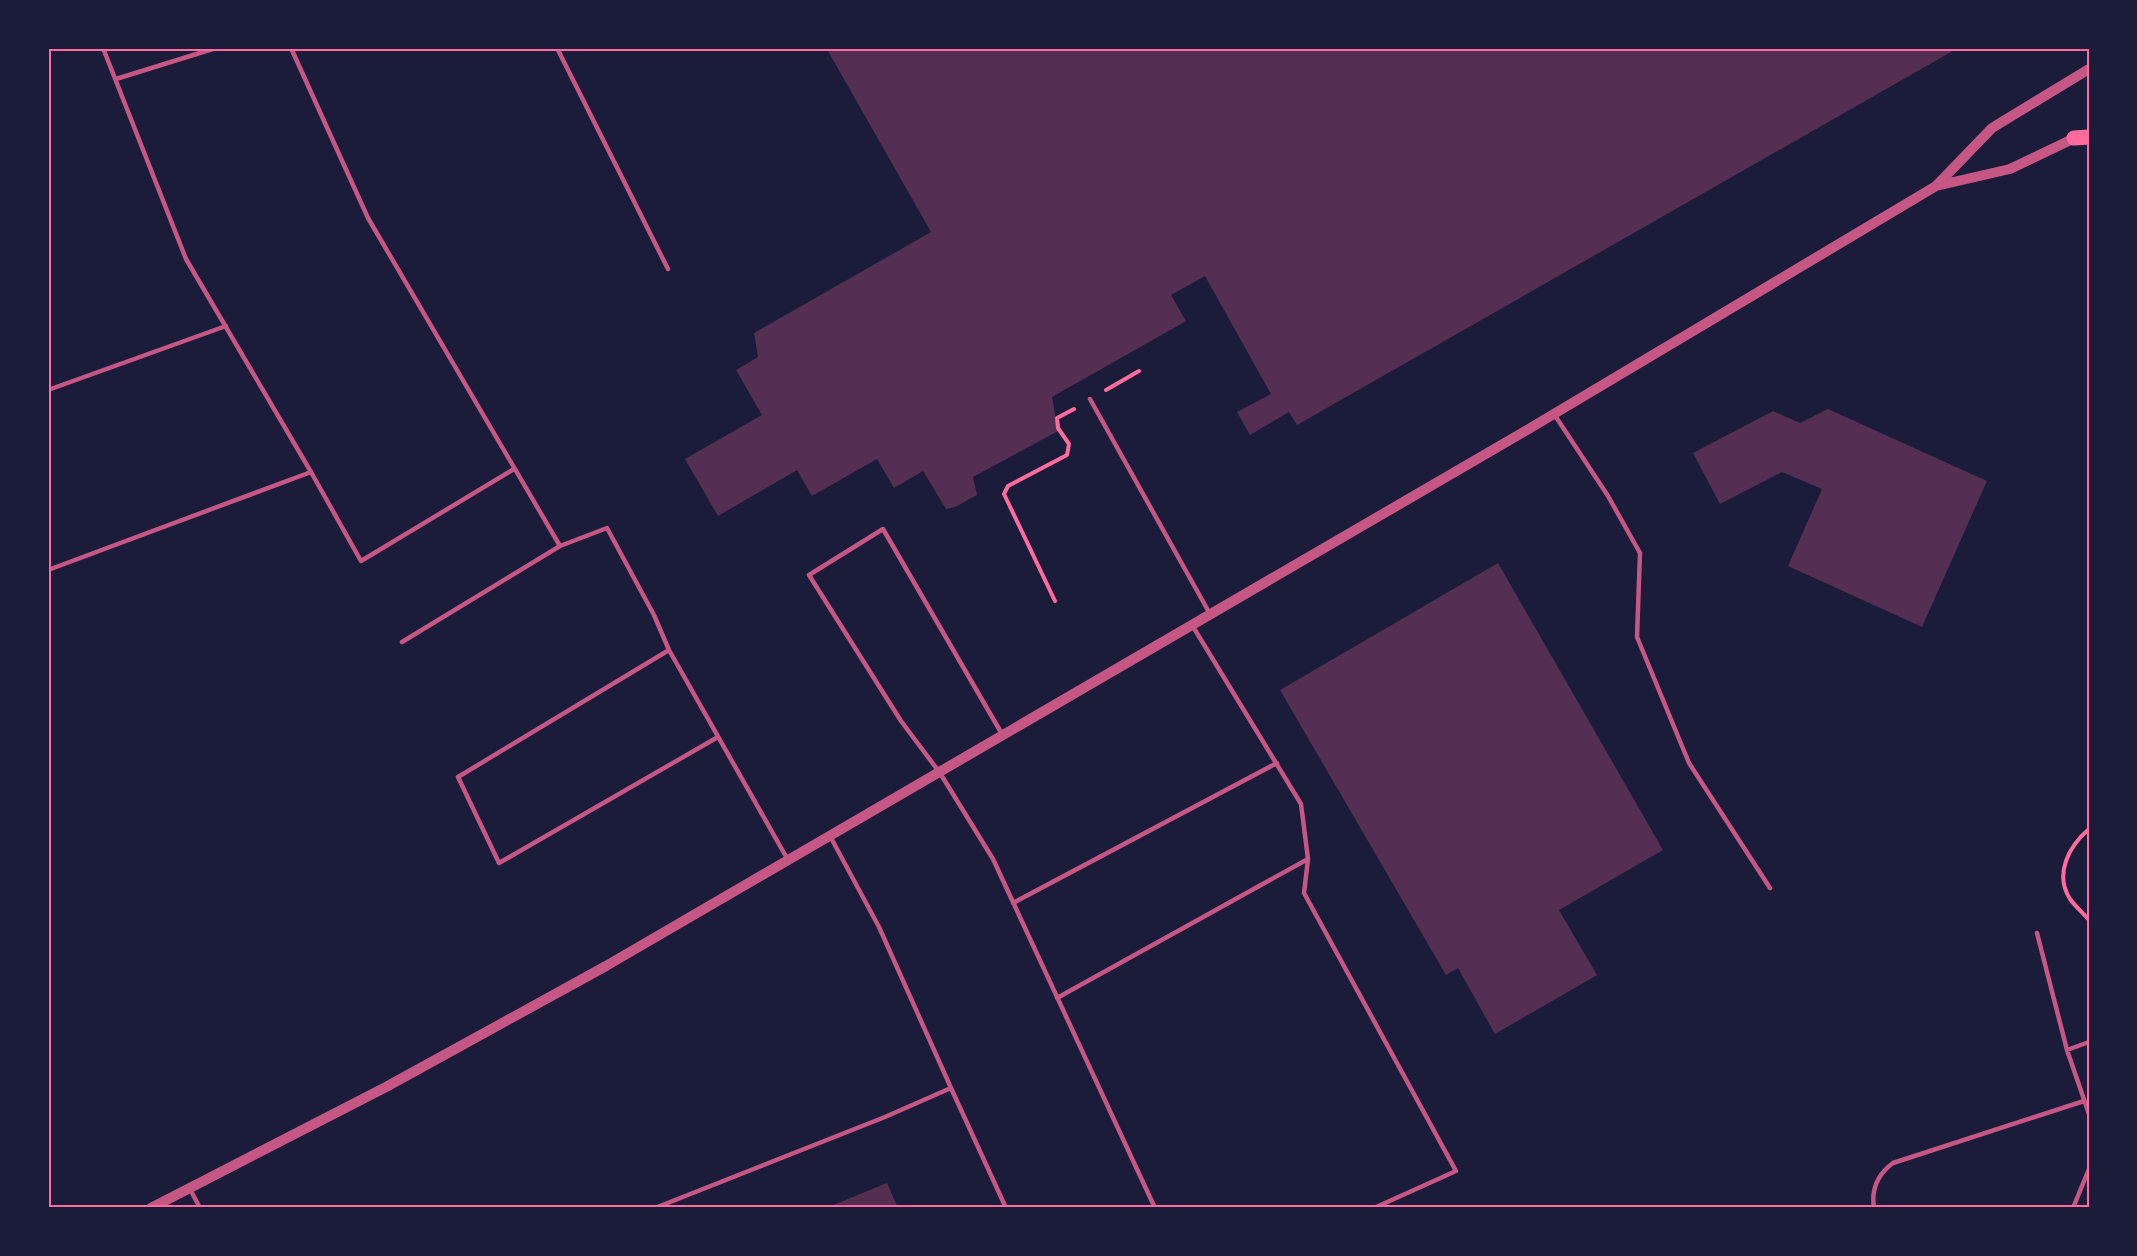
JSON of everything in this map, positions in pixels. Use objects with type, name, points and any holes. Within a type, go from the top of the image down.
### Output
[{"type":"street","points":[[151,1208],[386,1087],[606,966],[1554,414],[1936,186],[1992,128],[2089,69]]},
{"type":"street","points":[[1936,186],[2010,169],[2082,137],[2089,131]]},
{"type":"lane","points":[[104,48],[186,259],[361,561],[514,469]]},
{"type":"lane","points":[[116,80],[216,48]]},
{"type":"lane","points":[[291,48],[368,218],[560,546]]},
{"type":"lane","points":[[557,48],[668,269]]},
{"type":"lane","points":[[48,390],[226,326]]},
{"type":"lane","points":[[1090,399],[1210,614]]},
{"type":"lane","points":[[1554,414],[1608,496],[1640,553],[1637,637],[1689,763],[1770,888]]},
{"type":"lane","points":[[48,570],[311,472]]},
{"type":"lane","points":[[402,642],[560,546],[607,528],[654,615],[669,650],[788,860]]},
{"type":"lane","points":[[1003,736],[883,529],[809,575],[901,722],[940,773],[993,859],[1155,1208]]},
{"type":"lane","points":[[1192,625],[1301,804],[1308,859],[1304,893],[1456,1171],[1374,1208]]},
{"type":"lane","points":[[669,650],[458,777],[499,863],[718,737]]},
{"type":"lane","points":[[1013,903],[1277,763]]},
{"type":"lane","points":[[830,836],[879,927],[1006,1208]]},
{"type":"lane","points":[[1057,998],[1308,859]]},
{"type":"lane","points":[[2037,933],[2067,1050],[2089,1114]]},
{"type":"lane","points":[[2067,1050],[2089,1042]]},
{"type":"lane","points":[[655,1208],[885,1117],[951,1088]]},
{"type":"lane","points":[[1874,1208],[1873,1191],[1878,1178],[1893,1163],[2084,1101]]},
{"type":"lane","points":[[2070,1207],[2089,1169]]},
{"type":"lane","points":[[189,1188],[200,1208]]},
{"type":"path","points":[[1055,601],[1004,494],[1008,486],[1067,455],[1069,444],[1058,428],[1057,418],[1139,371]]},
{"type":"path","points":[[2089,829],[2072,847],[2062,870],[2063,885],[2070,899],[2089,920]]},
{"type":"building","points":[[833,48],[1958,48],[1297,425],[1289,412],[1250,435],[1237,412],[1271,394],[1205,276],[1171,295],[1186,321],[1052,397],[1058,431],[973,477],[977,495],[955,507],[946,509],[923,471],[894,488],[877,459],[812,496],[797,470],[718,516],[685,459],[762,415],[736,370],[758,357],[754,333],[931,232],[828,51]]},
{"type":"building","points":[[1828,409],[1987,481],[1922,627],[1788,566],[1822,489],[1782,472],[1720,504],[1693,453],[1773,411],[1800,423]]},
{"type":"building","points":[[1498,563],[1663,850],[1559,910],[1597,975],[1495,1034],[1458,968],[1446,975],[1280,690]]},
{"type":"building","points":[[887,1183],[898,1208],[826,1208]]}]
